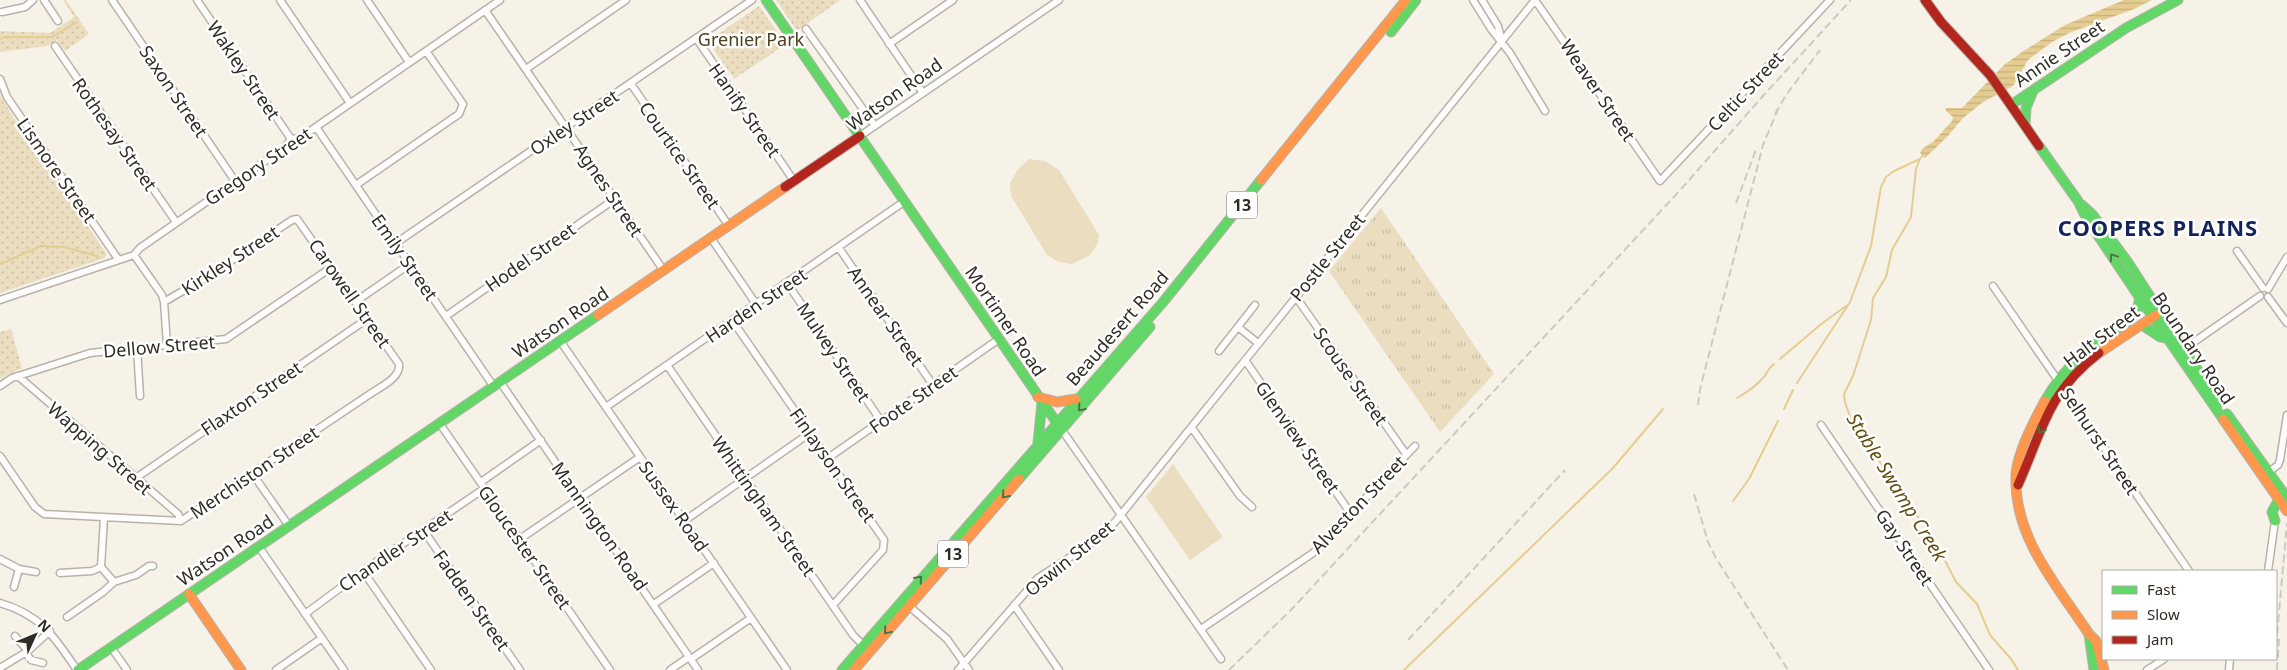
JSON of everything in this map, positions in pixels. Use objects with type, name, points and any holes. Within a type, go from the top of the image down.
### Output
[{"type":"main road","name":"Mortimer Road","points":[[766,0],[1062,430]]},
{"type":"main road","name":"Beaudesert Road","points":[[842,670],[1056,422],[1164,301],[1406,0]]},
{"type":"main road","name":"Beaudesert Road","points":[[854,670],[1213,253],[1416,0]]},
{"type":"main road","name":"Boundary Road","points":[[1925,0],[1941,22],[1990,75],[2078,201],[2086,219],[2140,297],[2155,313],[2269,472],[2287,511]]},
{"type":"main road","name":"Annie Street","points":[[2011,105],[2126,28],[2178,0]]},
{"type":"main road","points":[[2025,125],[2026,108],[2033,90]]},
{"type":"main road","name":"Watson Road","points":[[78,670],[561,342],[860,136]]},
{"type":"main road","name":"Boundary Road","points":[[2078,201],[2092,214],[2117,246],[2168,338],[2182,350],[2283,499]]},
{"type":"main road","points":[[2121,327],[2135,315],[2140,297]]},
{"type":"main road","name":"Halt Street","points":[[2018,486],[2045,421],[2063,387],[2082,367],[2142,325],[2155,313]]},
{"type":"main road","name":"Halt Street","points":[[2104,670],[2096,641],[2089,634],[2029,543],[2020,518],[2016,474],[2022,449],[2042,404],[2058,379],[2074,360],[2121,327],[2133,324],[2155,313]]},
{"type":"main road","points":[[2142,325],[2160,337],[2168,338]]},
{"type":"main road","points":[[1038,443],[1040,399],[1057,402],[1076,400]]},
{"type":"main road","points":[[2275,521],[2272,512],[2283,499]]},
{"type":"main road","points":[[189,594],[241,670]]},
{"type":"main road","points":[[2089,634],[2094,670]]},
{"type":"street","points":[[2,12],[25,7],[33,0]]},
{"type":"street","points":[[44,0],[58,21]]},
{"type":"street","name":"Saxon Street","points":[[112,0],[236,181]]},
{"type":"street","name":"Wakley Street","points":[[197,0],[291,139]]},
{"type":"street","points":[[280,0],[350,103]]},
{"type":"street","points":[[366,0],[409,62]]},
{"type":"street","name":"Gregory Street","points":[[0,300],[134,255],[140,248],[176,222],[284,148],[291,139],[300,138],[500,0]]},
{"type":"street","points":[[526,69],[626,0]]},
{"type":"street","name":"Oxley Street","points":[[396,243],[752,0]]},
{"type":"street","points":[[860,0],[923,93]]},
{"type":"street","points":[[890,44],[953,0]]},
{"type":"street","name":"Watson Road","points":[[860,136],[1059,0]]},
{"type":"street","points":[[1474,0],[1492,29],[1501,39],[1545,111]]},
{"type":"street","points":[[1482,0],[1498,26],[1501,39]]},
{"type":"street","name":"Postle Street","points":[[1120,514],[1192,428],[1501,39],[1535,0]]},
{"type":"street","name":"Weaver Street","points":[[1535,0],[1660,181]]},
{"type":"street","name":"Celtic Street","points":[[1660,181],[1670,173],[1830,0]]},
{"type":"street","name":"Agnes Street","points":[[485,10],[664,270]]},
{"type":"street","points":[[806,29],[874,126]]},
{"type":"street","name":"Hanify Street","points":[[696,38],[794,181]]},
{"type":"street","name":"Rothesay Street","points":[[54,46],[176,222]]},
{"type":"street","points":[[356,185],[459,114],[462,110],[463,104],[426,50]]},
{"type":"street","name":"Lismore Street","points":[[0,79],[7,97],[118,259]]},
{"type":"street","name":"Courtice Street","points":[[631,84],[729,226]]},
{"type":"street","name":"Emily Street","points":[[316,127],[446,316],[498,385]]},
{"type":"street","name":"Hodel Street","points":[[446,316],[615,199]]},
{"type":"street","name":"Harden Street","points":[[606,407],[904,202]]},
{"type":"street","name":"Carowell Street","points":[[297,219],[332,267],[400,369]]},
{"type":"street","name":"Kirkley Street","points":[[164,302],[210,275],[292,220],[297,219]]},
{"type":"street","points":[[711,238],[756,304]]},
{"type":"street","name":"Annear Street","points":[[839,248],[934,384]]},
{"type":"street","points":[[2237,251],[2266,288],[2269,294],[2268,297],[2287,323]]},
{"type":"street","points":[[134,255],[162,295],[167,345]]},
{"type":"street","points":[[2182,350],[2260,296],[2260,291],[2266,288],[2287,257]]},
{"type":"street","points":[[355,302],[410,264]]},
{"type":"street","name":"Dellow Street","points":[[0,386],[18,376],[90,353],[226,339],[332,267]]},
{"type":"street","name":"Mulvey Street","points":[[787,283],[882,421]]},
{"type":"street","name":"Selhurst Street","points":[[1993,286],[2188,570]]},
{"type":"street","points":[[2260,296],[2268,297]]},
{"type":"street","name":"Scouse Street","points":[[1296,297],[1406,454]]},
{"type":"street","points":[[1219,351],[1255,305]]},
{"type":"street","name":"Flaxton Street","points":[[136,478],[367,319]]},
{"type":"street","name":"Finlayson Street","points":[[732,320],[884,540],[883,550],[833,606]]},
{"type":"street","points":[[1238,327],[1258,343]]},
{"type":"street","name":"Foote Street","points":[[828,458],[999,339]]},
{"type":"street","name":"Sussex Road","points":[[561,342],[787,670]]},
{"type":"street","points":[[137,348],[140,396]]},
{"type":"street","name":"Glenview Street","points":[[1245,360],[1351,514]]},
{"type":"street","name":"Whittingham Street","points":[[667,365],[853,635],[863,645]]},
{"type":"street","name":"Merchiston Street","points":[[0,456],[35,507],[44,514],[181,521],[397,375],[400,369]]},
{"type":"street","name":"Wapping Street","points":[[18,376],[178,514],[181,521]]},
{"type":"street","name":"Mannington Road","points":[[498,385],[541,440],[698,670]]},
{"type":"street","points":[[2269,472],[2280,462],[2287,415]]},
{"type":"street","name":"Gloucester Street","points":[[440,424],[610,670]]},
{"type":"street","name":"Gay Street","points":[[1822,425],[1989,670]]},
{"type":"street","points":[[1192,428],[1240,496],[1252,507]]},
{"type":"street","name":"Mortimer Road","points":[[1062,430],[1221,659]]},
{"type":"street","points":[[684,521],[810,433]]},
{"type":"street","points":[[481,482],[541,440]]},
{"type":"street","name":"Alveston Street","points":[[1201,629],[1313,553],[1415,446]]},
{"type":"street","points":[[520,539],[640,457]]},
{"type":"street","points":[[252,473],[289,526]]},
{"type":"street","name":"Chandler Street","points":[[305,614],[363,571],[485,488]]},
{"type":"street","name":"Oswin Street","points":[[958,670],[1038,578],[1092,543],[1120,514]]},
{"type":"street","points":[[104,518],[101,567],[114,582]]},
{"type":"street","points":[[2268,570],[2275,521]]},
{"type":"street","name":"Fadden Street","points":[[424,531],[520,670]]},
{"type":"street","points":[[259,547],[344,670]]},
{"type":"street","points":[[0,559],[19,569],[36,572]]},
{"type":"street","points":[[654,604],[714,564]]},
{"type":"street","points":[[68,617],[114,582],[136,575],[149,566],[153,566]]},
{"type":"street","points":[[60,573],[92,571],[101,567]]},
{"type":"street","points":[[14,587],[19,569]]},
{"type":"street","points":[[363,571],[431,670]]},
{"type":"street","points":[[0,603],[24,611],[38,620],[50,631],[78,670]]},
{"type":"street","points":[[1014,605],[1059,670]]},
{"type":"street","points":[[909,606],[947,639],[969,670]]},
{"type":"street","points":[[670,670],[751,618]]},
{"type":"street","points":[[0,668],[27,652],[50,631]]},
{"type":"street","points":[[15,636],[32,660],[43,662]]},
{"type":"street","points":[[276,670],[322,638]]},
{"type":"street","points":[[111,647],[127,670]]},
{"type":"street","points":[[2147,670],[2162,660]]},
{"type":"green space","points":[[63,0],[66,0],[89,34],[65,51],[57,40],[47,46],[0,52],[0,31],[50,33],[74,17]]},
{"type":"green space","points":[[776,0],[840,0],[797,31]]},
{"type":"green space","name":"Grenier Park","points":[[759,6],[786,44],[734,79],[708,41]]},
{"type":"green space","points":[[0,95],[106,253],[105,258],[0,293]]},
{"type":"green space","points":[[1029,159],[1045,161],[1059,170],[1099,235],[1098,243],[1090,255],[1072,264],[1059,262],[1047,255],[1011,196],[1010,183],[1018,169]]},
{"type":"green space","points":[[1381,208],[1494,374],[1440,432],[1329,271]]},
{"type":"green space","points":[[11,329],[22,368],[0,379],[0,332]]},
{"type":"green space","points":[[1173,464],[1223,537],[1190,560],[1146,497]]},
{"type":"shaded area","points":[[2124,0],[2152,0],[2134,9],[2069,33],[2052,42],[2028,60],[2013,86],[1983,102],[1963,118],[1925,158],[1920,153],[1952,121],[1953,117],[1946,111],[1946,108],[1962,108],[2004,65],[2065,25]]},
{"type":"waterway","points":[[0,39],[5,37],[52,37],[77,22]]},
{"type":"waterway","name":"Stable Swamp Creek","points":[[1923,155],[1916,169],[1911,217],[1892,250],[1886,277],[1873,298],[1871,320],[1853,376],[1844,394],[1845,402],[1850,417],[1864,434],[1882,466],[1901,486],[1915,514],[1924,523],[1956,582],[1977,604],[1990,635],[2018,670]]},
{"type":"waterway","points":[[1797,383],[1850,302],[1871,246],[1881,187],[1886,177],[1894,171],[1920,159]]},
{"type":"waterway","points":[[0,264],[41,246],[64,247],[97,256]]},
{"type":"waterway","points":[[1780,359],[1846,306]]},
{"type":"waterway","points":[[1737,398],[1758,383],[1774,364]]},
{"type":"waterway","points":[[1784,409],[1793,390]]},
{"type":"waterway","points":[[1404,670],[1613,468],[1663,409]]},
{"type":"waterway","points":[[1733,501],[1749,479],[1778,421]]},
{"type":"railway","points":[[1229,670],[1291,610],[1683,187],[1851,0]]},
{"type":"railway","points":[[1775,114],[1786,95],[1820,50]]},
{"type":"railway","points":[[1698,405],[1700,389],[1763,145],[1778,109]]},
{"type":"railway","points":[[1736,203],[1757,147]]},
{"type":"railway","points":[[1408,640],[1565,470]]},
{"type":"railway","points":[[1694,494],[1708,542],[1717,560],[1788,670]]},
{"type":"railway","points":[[2277,635],[2287,523]]},
{"type":"railway","points":[[2277,670],[2279,639]]},
{"type":"traffic: fast","points":[[766,0],[1059,426]]},
{"type":"traffic: fast","points":[[1391,32],[1416,0]]},
{"type":"traffic: fast","points":[[2011,105],[2126,28],[2178,0]]},
{"type":"traffic: fast","points":[[2025,125],[2026,108],[2033,91]]},
{"type":"traffic: fast","points":[[2039,146],[2078,201],[2087,219],[2223,419]]},
{"type":"traffic: fast","points":[[842,670],[1164,301],[1261,180]]},
{"type":"traffic: fast","points":[[2082,205],[2092,214],[2127,261],[2219,403]]},
{"type":"traffic: fast","points":[[2045,401],[2072,364],[2131,319],[2137,311],[2140,297]]},
{"type":"traffic: fast","points":[[78,670],[598,315]]},
{"type":"traffic: fast","points":[[2142,325],[2160,337],[2167,338]]},
{"type":"traffic: fast","points":[[1019,479],[1150,327]]},
{"type":"traffic: fast","points":[[1038,443],[1042,402]]},
{"type":"traffic: fast","points":[[2227,414],[2287,498]]},
{"type":"traffic: fast","points":[[2275,521],[2272,512],[2279,499]]},
{"type":"traffic: fast","points":[[2089,634],[2094,670]]},
{"type":"traffic: slow","points":[[1261,180],[1406,0]]},
{"type":"traffic: slow","points":[[598,315],[785,187]]},
{"type":"traffic: slow","points":[[2099,353],[2156,315]]},
{"type":"traffic: slow","points":[[1038,397],[1057,402],[1076,399]]},
{"type":"traffic: slow","points":[[2045,401],[2027,437],[2017,467],[2017,498],[2029,540],[2051,579],[2089,634],[2096,641],[2104,670]]},
{"type":"traffic: slow","points":[[2223,419],[2287,511]]},
{"type":"traffic: slow","points":[[854,670],[1019,479]]},
{"type":"traffic: slow","points":[[189,594],[241,670]]},
{"type":"traffic: jam","points":[[1925,0],[1941,22],[1990,75],[2039,146]]},
{"type":"traffic: jam","points":[[785,187],[860,136]]},
{"type":"traffic: jam","points":[[2018,485],[2048,413],[2057,398],[2068,383],[2099,353]]},
{"type":"district","name":"COOPERS PLAINS","points":[[2158,227]]}]
